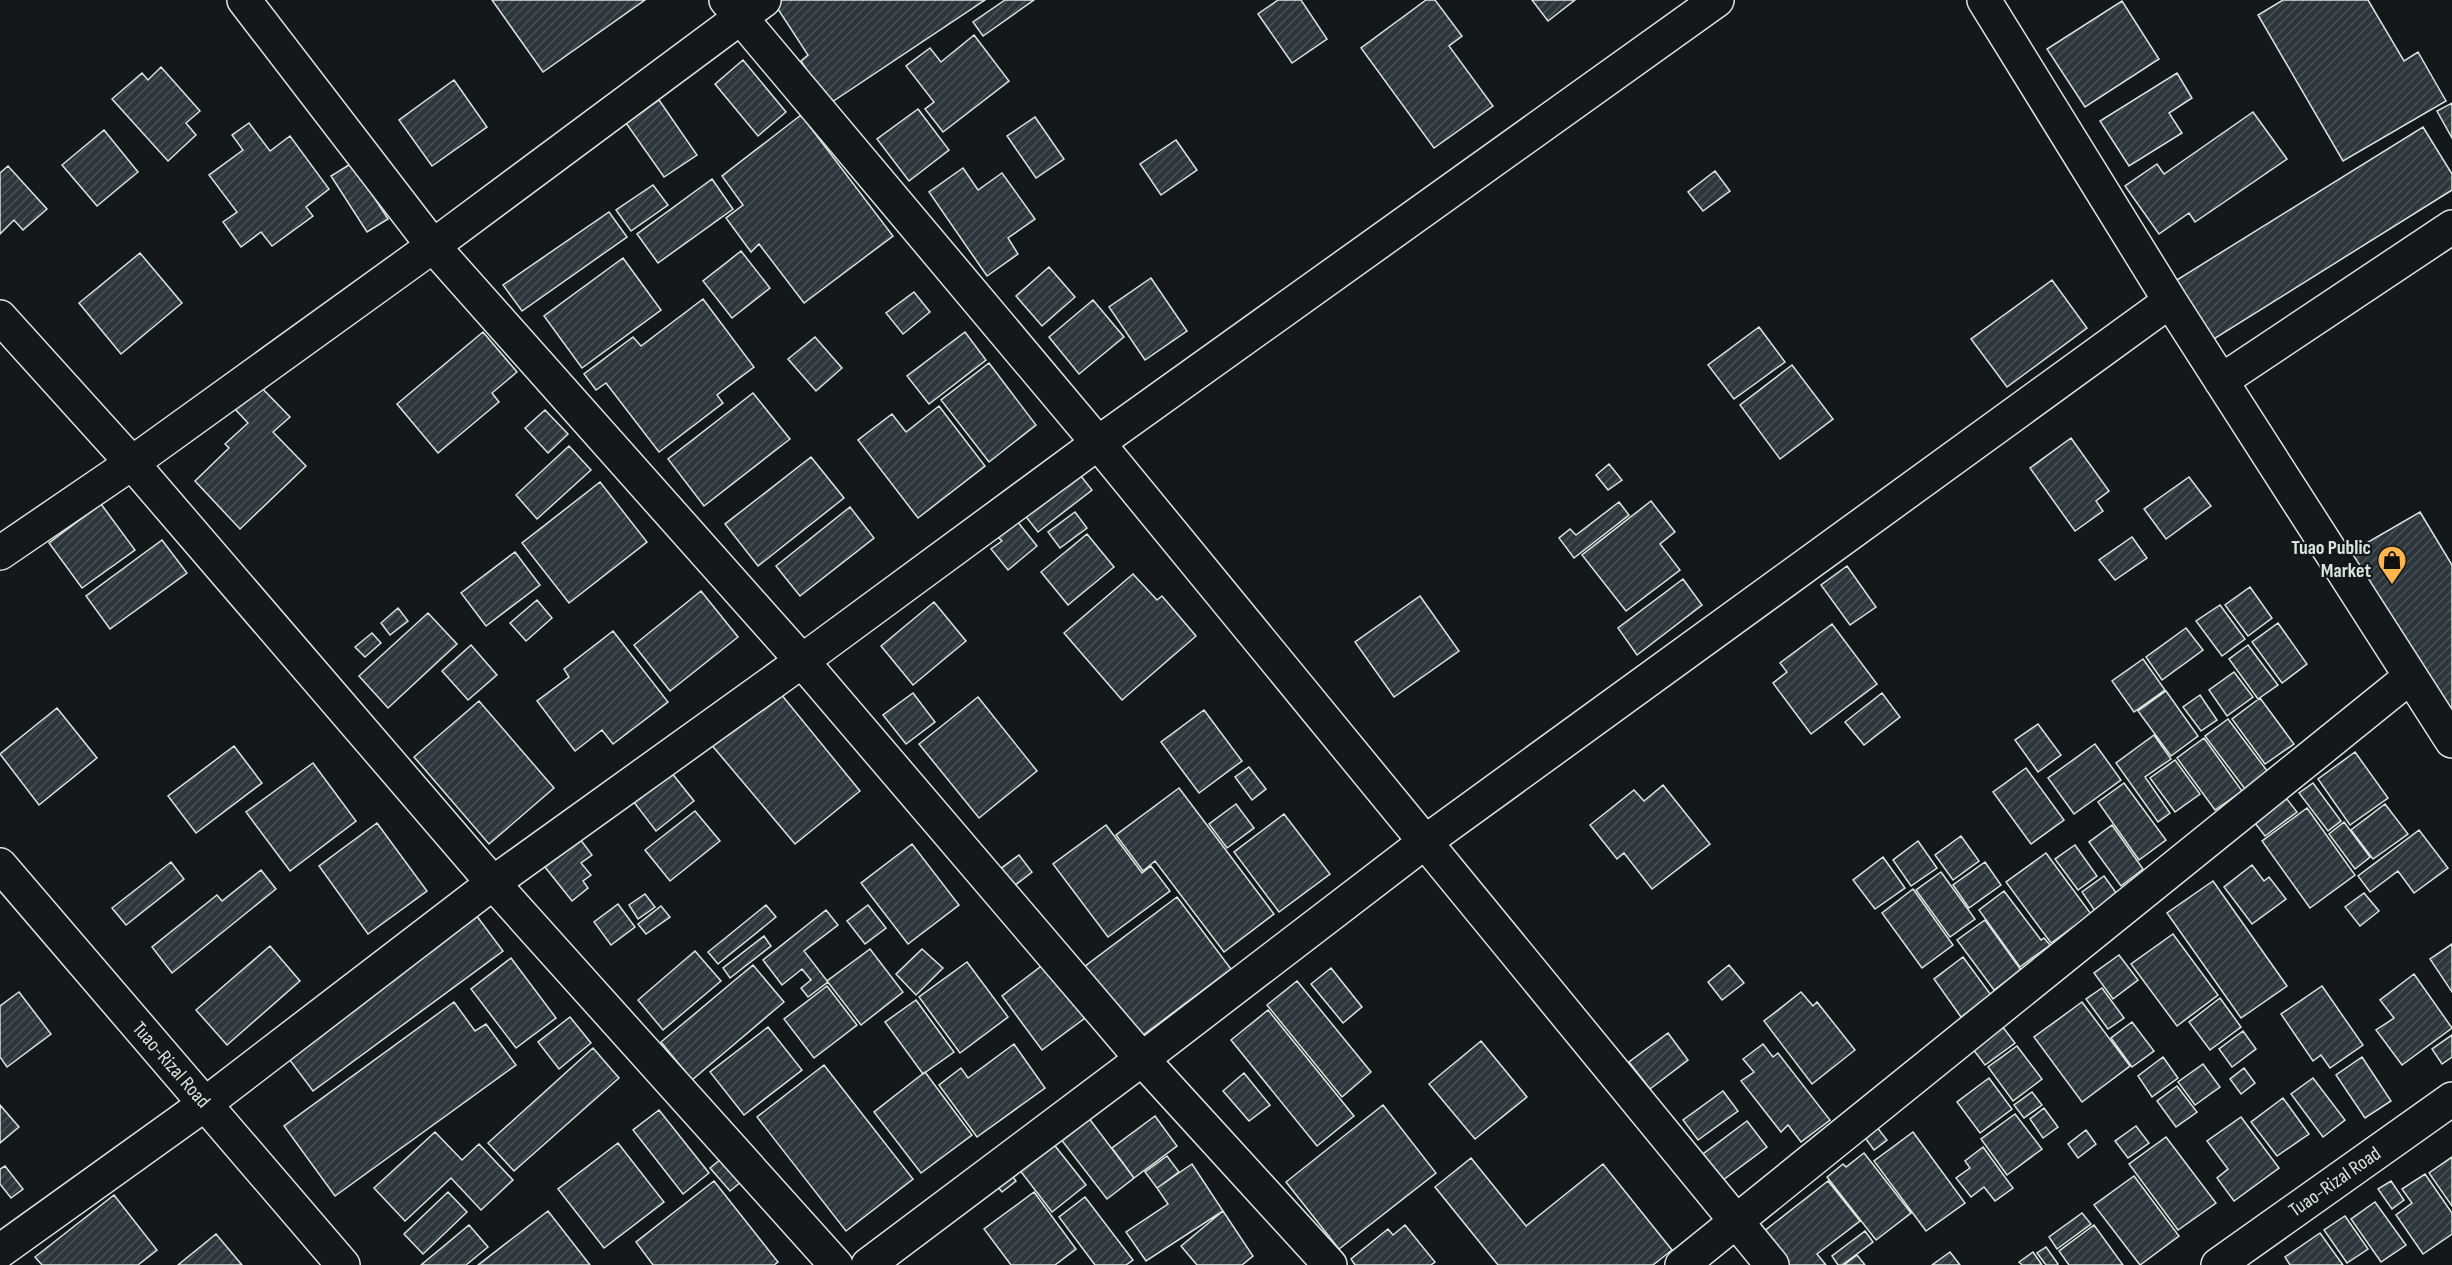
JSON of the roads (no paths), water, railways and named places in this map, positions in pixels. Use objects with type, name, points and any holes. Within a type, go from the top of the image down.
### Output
[{"type":"street","points":[[244,0],[433,246],[802,661],[1142,1059],[1330,1265]]},
{"type":"street","points":[[0,1251],[205,1104],[494,883],[802,661],[1098,443],[1717,0]]},
{"type":"street","points":[[1984,0],[2170,301],[2452,741]]},
{"type":"street","points":[[0,553],[132,463],[433,246],[743,6],[1772,1265]]},
{"type":"street","points":[[2221,381],[2452,227]]},
{"type":"street","points":[[867,1265],[1142,1059],[1425,842],[2170,301]]},
{"type":"street","points":[[0,317],[132,463],[494,883],[836,1265]]},
{"type":"street","points":[[1682,1265],[2410,677]]},
{"type":"street","name":"Tuao-Rizal Road","points":[[0,865],[343,1265]]},
{"type":"street","name":"Tuao-Rizal Road","points":[[2218,1265],[2452,1099]]},
{"type":"place","name":"Tuao Public Market","points":[[2392,586]]}]
